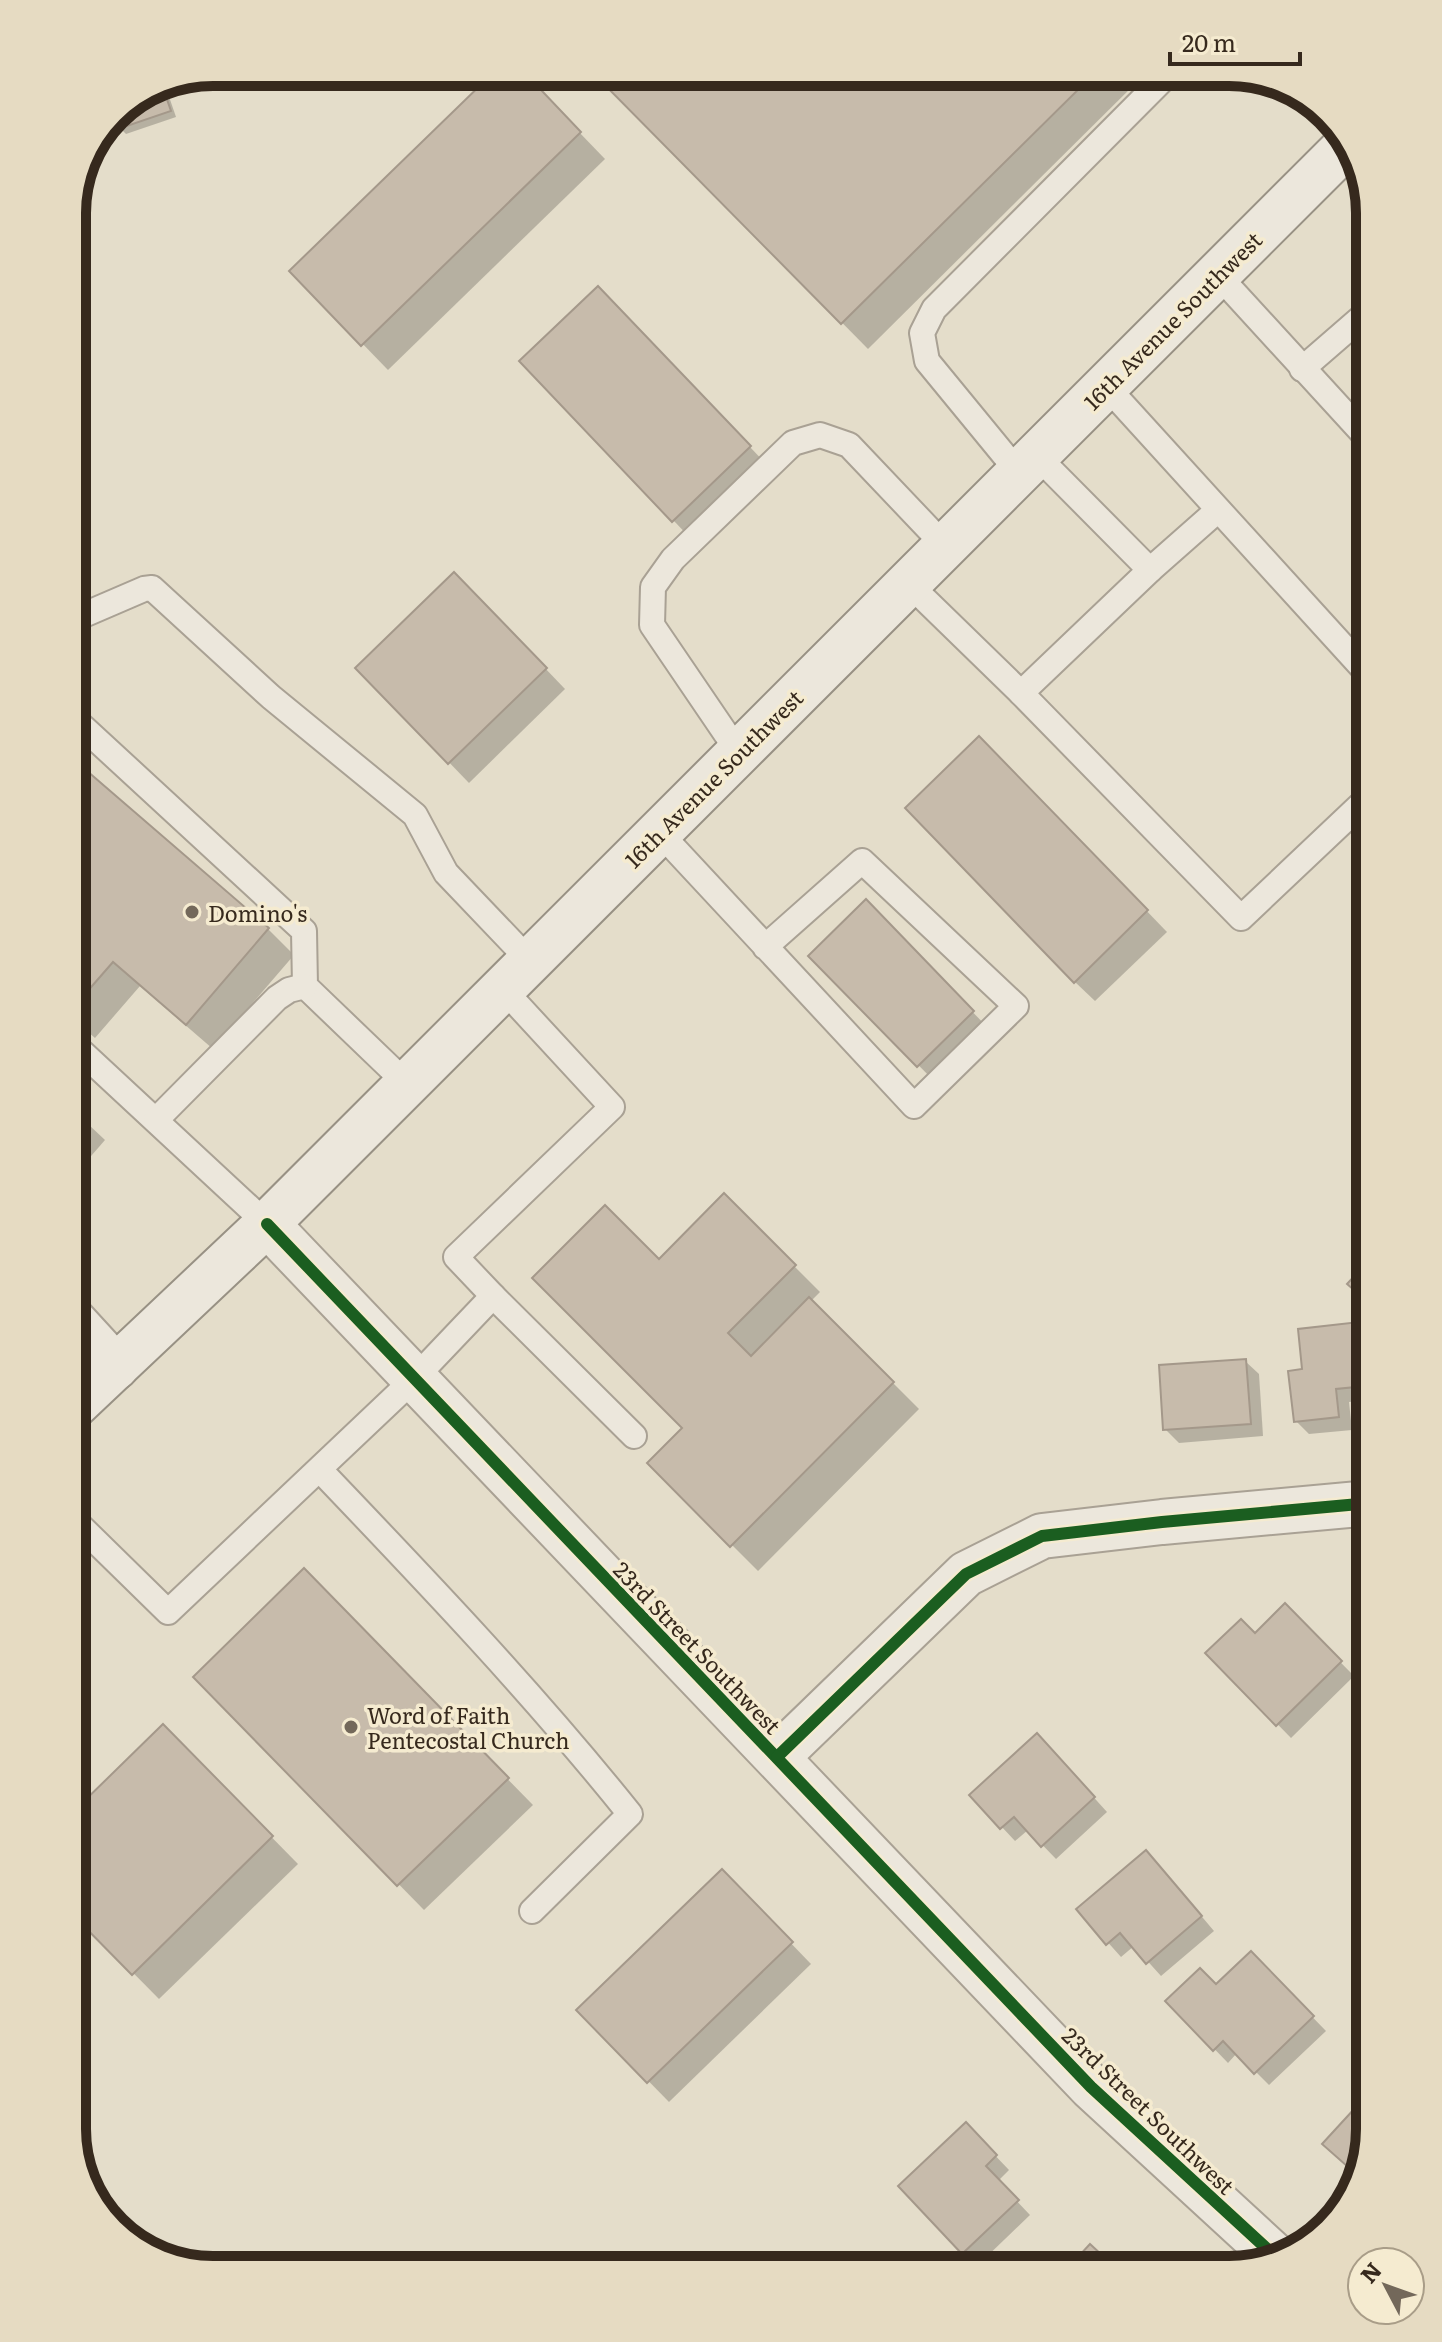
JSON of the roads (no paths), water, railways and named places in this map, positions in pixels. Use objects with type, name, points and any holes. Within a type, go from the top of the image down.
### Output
[{"type":"street","name":"16th Avenue Southwest","points":[[86,1395],[267,1224],[1218,275],[1343,158]]},
{"type":"street","name":"23rd Street Southwest","points":[[267,1224],[1091,2087],[1268,2250]]},
{"type":"street","points":[[86,1334],[116,1367]]},
{"type":"street","points":[[777,1757],[966,1574],[1042,1536],[1356,1504]]},
{"type":"lane","points":[[1150,570],[1028,464],[927,361],[922,333],[934,309],[1156,86]]},
{"type":"lane","points":[[1218,275],[1356,426]]},
{"type":"lane","points":[[1302,369],[1356,322]]},
{"type":"lane","points":[[1106,386],[1356,661]]},
{"type":"lane","points":[[739,753],[652,625],[653,587],[673,559],[793,443],[820,435],[849,445],[945,546]]},
{"type":"lane","points":[[1021,693],[1218,510]]},
{"type":"lane","points":[[908,583],[1021,693],[1241,918],[1356,809]]},
{"type":"lane","points":[[86,614],[152,588],[271,697],[415,815],[446,873],[612,1107],[456,1257],[634,1436]]},
{"type":"lane","points":[[86,730],[304,931],[305,986],[407,1084]]},
{"type":"lane","points":[[659,832],[765,947],[914,1106],[1016,1006],[862,861],[765,947]]},
{"type":"lane","points":[[156,1120],[277,998],[289,990],[305,986]]},
{"type":"lane","points":[[86,1056],[267,1224]]},
{"type":"lane","points":[[86,1532],[168,1612],[414,1379],[493,1296]]},
{"type":"lane","points":[[320,1470],[481,1639],[574,1744],[630,1814],[532,1911]]},
{"type":"place","name":"Domino's","points":[[192,912]]},
{"type":"place","name":"Word of Faith Pentecostal Church","points":[[351,1727]]}]
